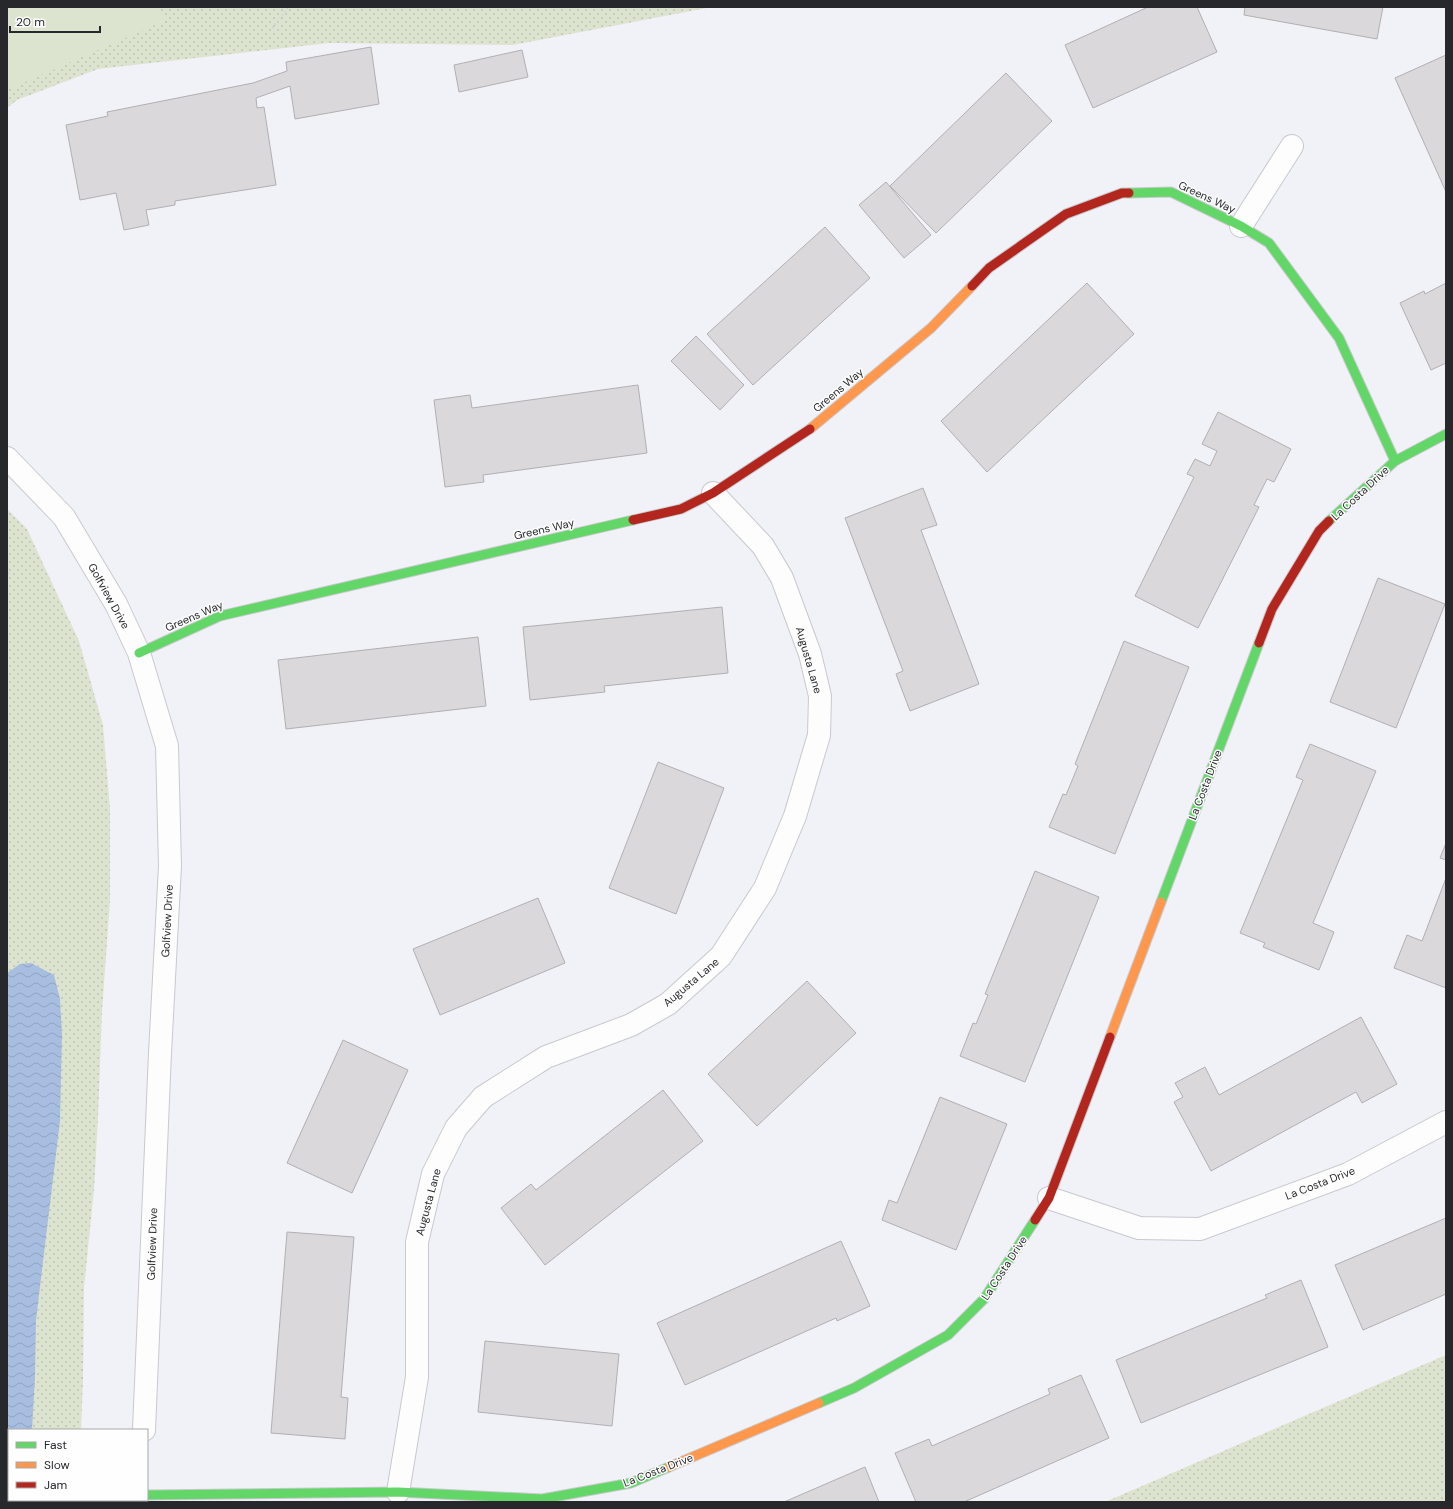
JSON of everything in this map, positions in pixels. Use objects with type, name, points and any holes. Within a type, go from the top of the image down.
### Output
[{"type":"street","points":[[1241,226],[1292,146]]},
{"type":"street","name":"Greens Way","points":[[139,653],[220,616],[681,509],[713,493],[812,428],[931,328],[989,268],[1066,214],[1122,193],[1170,192],[1241,226],[1269,243],[1339,338],[1395,460]]},
{"type":"street","name":"La Costa Drive","points":[[148,1495],[398,1492],[542,1499],[631,1483],[854,1388],[948,1335],[984,1299],[1049,1198],[1272,609],[1319,531],[1395,460],[1446,434]]},
{"type":"street","name":"Golfview Drive","points":[[7,458],[64,517],[116,604],[139,653],[167,746],[170,866],[144,1429]]},
{"type":"street","name":"Augusta Lane","points":[[398,1492],[417,1377],[417,1242],[433,1174],[456,1128],[483,1097],[546,1057],[631,1026],[668,1004],[721,956],[765,888],[795,816],[819,735],[820,696],[812,661],[782,578],[763,546],[713,493]]},
{"type":"street","name":"La Costa Drive","points":[[1049,1198],[1139,1228],[1200,1229],[1348,1174],[1446,1122]]},
{"type":"path","points":[[270,31],[289,7]]},
{"type":"path","points":[[7,565],[9,574],[7,577]]},
{"type":"green space","points":[[7,7],[712,7],[513,45],[329,43],[98,69],[17,100],[7,108]]},
{"type":"green space","points":[[7,7],[159,7],[164,21],[7,90]]},
{"type":"green space","points":[[7,509],[27,529],[79,641],[103,725],[110,809],[110,900],[102,1011],[94,1189],[84,1288],[81,1429],[8,1429],[8,1501],[81,1502],[7,1502]]},
{"type":"green space","points":[[1446,1355],[1446,1502],[1105,1502]]},
{"type":"water","points":[[31,963],[54,975],[60,999],[62,1034],[60,1121],[36,1320],[32,1429],[8,1429],[8,1501],[20,1501],[7,1502],[7,973],[20,964]]},
{"type":"building","points":[[1148,7],[1197,7],[1217,52],[1093,108],[1065,45]]},
{"type":"building","points":[[1245,7],[1383,7],[1377,39],[1244,15]]},
{"type":"building","points":[[371,47],[379,104],[295,119],[290,86],[256,98],[257,108],[264,107],[276,185],[175,201],[175,205],[146,210],[149,225],[124,230],[116,193],[80,200],[66,125],[108,116],[107,112],[253,83],[287,71],[286,62]]},
{"type":"building","points":[[522,50],[528,77],[459,92],[454,65]]},
{"type":"building","points":[[1446,55],[1446,192],[1395,78]]},
{"type":"building","points":[[1006,73],[1052,121],[936,233],[890,186]]},
{"type":"building","points":[[886,182],[931,235],[904,258],[859,205]]},
{"type":"building","points":[[825,227],[870,278],[753,385],[707,334]]},
{"type":"building","points":[[1087,283],[1134,334],[987,472],[941,421]]},
{"type":"building","points":[[1446,283],[1446,363],[1431,370],[1400,303],[1424,291],[1425,294]]},
{"type":"building","points":[[696,336],[744,385],[720,410],[671,361]]},
{"type":"building","points":[[638,385],[647,453],[483,475],[484,482],[445,487],[434,400],[470,395],[472,408]]},
{"type":"building","points":[[1218,412],[1291,449],[1274,482],[1267,479],[1254,505],[1259,507],[1198,628],[1135,596],[1194,477],[1187,474],[1195,459],[1210,466],[1217,451],[1202,444]]},
{"type":"building","points":[[923,488],[937,525],[921,530],[979,684],[910,711],[896,674],[903,671],[845,518]]},
{"type":"building","points":[[1378,578],[1445,604],[1396,728],[1330,702]]},
{"type":"building","points":[[722,607],[728,673],[604,686],[605,692],[530,700],[523,627]]},
{"type":"building","points":[[478,637],[486,706],[286,729],[278,660]]},
{"type":"building","points":[[1124,641],[1189,667],[1115,854],[1049,827],[1063,794],[1066,795],[1078,766],[1075,764]]},
{"type":"building","points":[[1310,744],[1376,771],[1313,923],[1334,932],[1319,970],[1263,947],[1265,943],[1240,933],[1303,780],[1296,777]]},
{"type":"building","points":[[658,762],[724,788],[676,914],[609,888]]},
{"type":"building","points":[[1446,843],[1446,860],[1440,858]]},
{"type":"building","points":[[1035,871],[1099,897],[1025,1082],[960,1056],[973,1023],[976,1024],[988,995],[985,994]]},
{"type":"building","points":[[1446,878],[1446,988],[1394,968],[1407,935],[1422,941]]},
{"type":"building","points":[[538,898],[565,963],[440,1015],[413,949]]},
{"type":"building","points":[[807,981],[856,1033],[757,1126],[708,1074]]},
{"type":"building","points":[[1361,1017],[1397,1084],[1362,1103],[1356,1092],[1211,1171],[1174,1102],[1183,1097],[1175,1083],[1205,1067],[1219,1095]]},
{"type":"building","points":[[343,1040],[408,1070],[352,1193],[287,1163]]},
{"type":"building","points":[[663,1090],[703,1141],[545,1265],[501,1208],[531,1184],[536,1190]]},
{"type":"building","points":[[940,1097],[1007,1124],[956,1250],[882,1220],[889,1200],[897,1203]]},
{"type":"building","points":[[1446,1218],[1446,1294],[1363,1330],[1335,1265]]},
{"type":"building","points":[[287,1232],[354,1237],[341,1397],[348,1398],[345,1439],[271,1433]]},
{"type":"building","points":[[841,1241],[870,1306],[837,1321],[836,1318],[685,1385],[657,1323]]},
{"type":"building","points":[[1301,1280],[1328,1347],[1141,1423],[1116,1360],[1267,1298],[1265,1295]]},
{"type":"building","points":[[485,1341],[619,1354],[612,1426],[478,1412]]},
{"type":"building","points":[[1081,1375],[1109,1438],[964,1502],[916,1502],[895,1453],[929,1439],[932,1446],[1050,1394],[1048,1389]]},
{"type":"building","points":[[865,1467],[879,1502],[784,1502]]},
{"type":"traffic: fast","points":[[1129,193],[1171,192],[1241,226],[1269,243],[1339,338],[1395,461]]},
{"type":"traffic: fast","points":[[1329,521],[1395,461],[1446,434]]},
{"type":"traffic: fast","points":[[139,653],[220,616],[633,520]]},
{"type":"traffic: fast","points":[[1161,902],[1259,643]]},
{"type":"traffic: fast","points":[[819,1403],[854,1388],[948,1335],[984,1299],[1035,1220]]},
{"type":"traffic: fast","points":[[148,1495],[398,1492],[542,1499],[631,1483],[669,1467]]},
{"type":"traffic: slow","points":[[810,429],[931,328],[972,286]]},
{"type":"traffic: slow","points":[[1110,1037],[1161,902]]},
{"type":"traffic: slow","points":[[669,1467],[819,1403]]},
{"type":"traffic: jam","points":[[972,286],[989,268],[1066,214],[1122,193],[1129,193]]},
{"type":"traffic: jam","points":[[633,520],[681,509],[713,493],[810,429]]},
{"type":"traffic: jam","points":[[1259,643],[1272,609],[1319,531],[1329,521]]},
{"type":"traffic: jam","points":[[1035,1220],[1049,1198],[1110,1037]]}]
